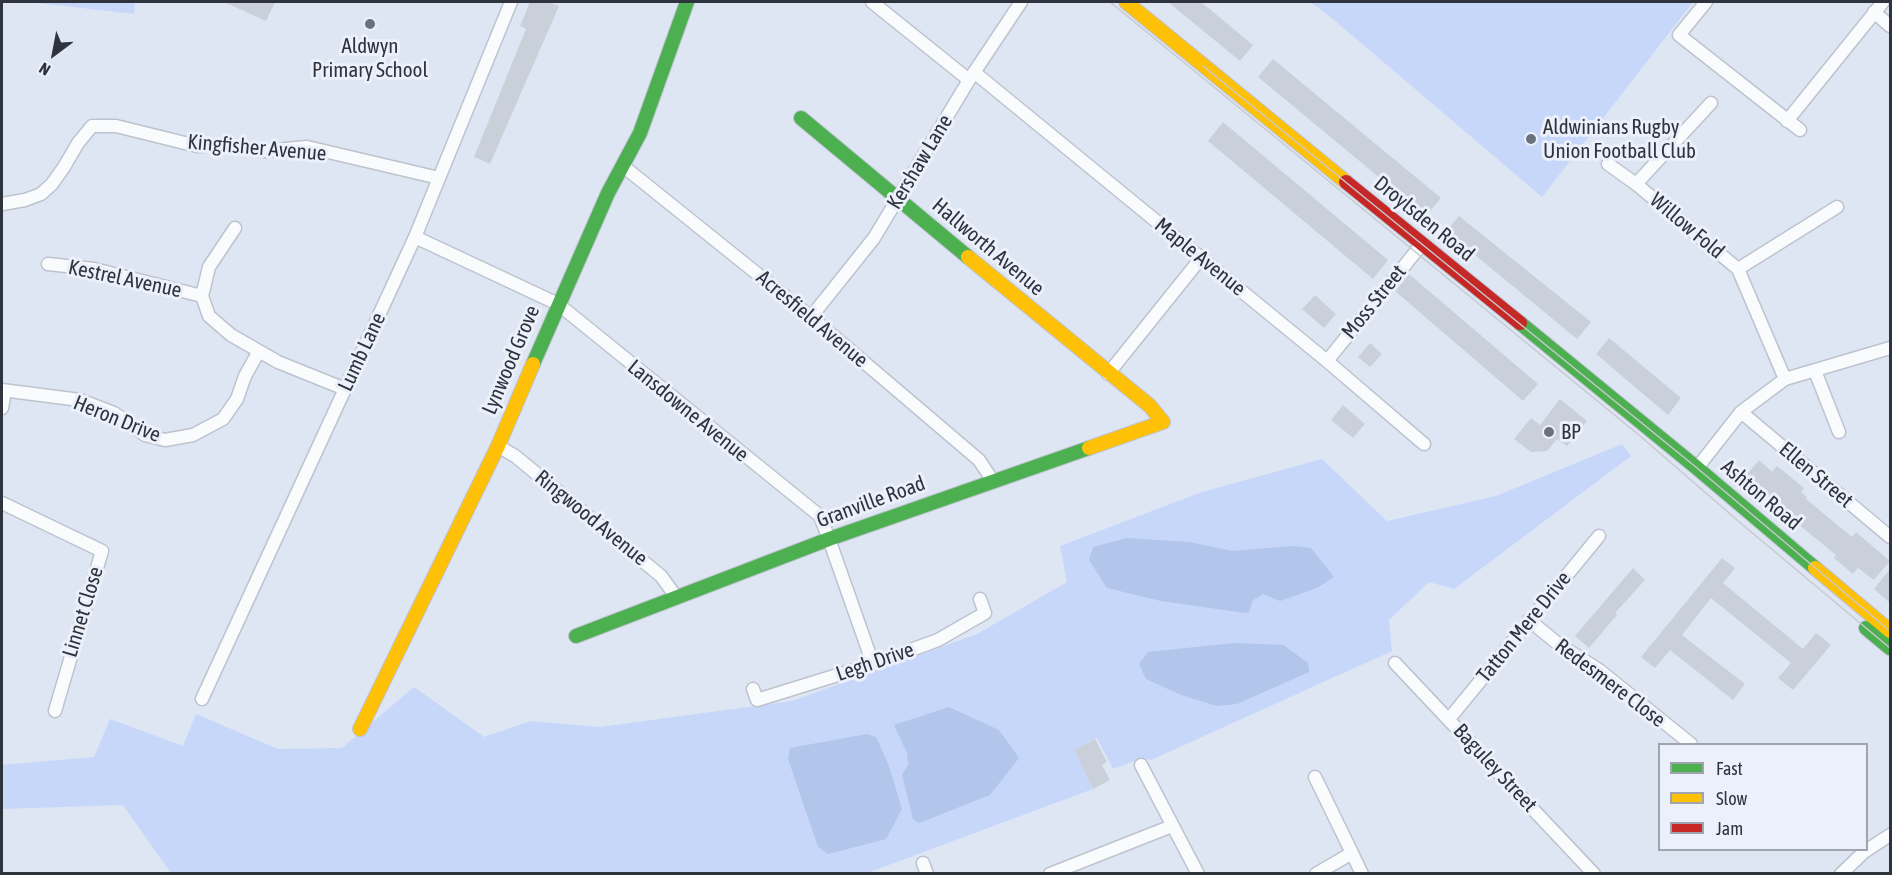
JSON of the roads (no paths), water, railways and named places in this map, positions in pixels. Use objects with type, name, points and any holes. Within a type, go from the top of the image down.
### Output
[{"type":"street","name":"Lumb Lane","points":[[202,699],[416,237],[511,2]]},
{"type":"street","name":"Lynwood Grove","points":[[360,729],[498,446],[608,193],[640,134],[687,2]]},
{"type":"street","name":"Maple Avenue","points":[[872,2],[972,76],[1201,258],[1424,444]]},
{"type":"street","name":"Kershaw Lane","points":[[811,317],[874,238],[972,76],[1021,2]]},
{"type":"street","name":"Droylsden Road","points":[[1126,2],[1697,468]]},
{"type":"street","points":[[1706,2],[1679,35],[1800,130]]},
{"type":"street","points":[[1787,121],[1883,2]]},
{"type":"street","points":[[1874,12],[1890,26]]},
{"type":"street","name":"Willow Fold","points":[[1636,184],[1711,103]]},
{"type":"street","name":"Hallworth Avenue","points":[[801,118],[1108,374],[1150,406]]},
{"type":"street","name":"Kingfisher Avenue","points":[[2,204],[25,200],[41,194],[64,167],[78,143],[92,126],[116,126],[197,146],[228,145],[265,151],[307,147],[439,178]]},
{"type":"street","name":"Willow Fold","points":[[1608,164],[1636,184],[1738,269],[1785,379]]},
{"type":"street","name":"Acresfield Avenue","points":[[623,166],[811,317],[979,460],[993,481]]},
{"type":"street","name":"Willow Fold","points":[[1738,269],[1837,207]]},
{"type":"street","name":"Kestrel Avenue","points":[[235,228],[209,267],[202,296],[209,316],[231,335],[279,362],[345,389]]},
{"type":"street","name":"Lansdowne Avenue","points":[[416,237],[558,304],[820,516],[873,664]]},
{"type":"street","name":"Moss Street","points":[[1327,361],[1422,244]]},
{"type":"street","points":[[1108,374],[1201,258]]},
{"type":"street","name":"Kestrel Avenue","points":[[48,264],[94,268],[202,296]]},
{"type":"street","points":[[1697,468],[1741,412],[1785,379],[1890,348]]},
{"type":"street","name":"Heron Drive","points":[[3,390],[81,400],[114,413],[145,435],[165,440],[194,435],[223,419],[237,399],[245,376],[259,351]]},
{"type":"street","points":[[1815,370],[1839,432]]},
{"type":"street","points":[[2,408],[3,390]]},
{"type":"street","name":"Granville Road","points":[[576,636],[829,539],[1163,422],[1150,406]]},
{"type":"street","name":"Ellen Street","points":[[1741,412],[1890,537]]},
{"type":"street","name":"Ringwood Avenue","points":[[498,446],[515,456],[661,576],[677,598]]},
{"type":"street","name":"Ashton Road","points":[[1697,468],[1749,530],[1890,648]]},
{"type":"street","name":"Ashton Road","points":[[1697,468],[1890,631]]},
{"type":"street","name":"Linnet Close","points":[[2,503],[102,551],[55,711]]},
{"type":"street","name":"Tatton Mere Drive","points":[[1449,719],[1599,536]]},
{"type":"street","name":"Legh Drive","points":[[753,689],[757,700],[873,664],[938,640],[985,613],[980,599]]},
{"type":"street","name":"Redesmere Close","points":[[1529,620],[1557,644],[1599,670],[1690,743]]},
{"type":"street","name":"Baguley Street","points":[[1395,663],[1594,873]]},
{"type":"street","points":[[1141,765],[1198,873]]},
{"type":"street","points":[[1315,777],[1362,873]]},
{"type":"street","points":[[1050,873],[1172,825]]},
{"type":"street","points":[[1868,850],[1890,836]]},
{"type":"street","points":[[1841,873],[1866,851]]},
{"type":"street","points":[[1316,873],[1352,853]]},
{"type":"tram line","points":[[1110,2],[1639,435],[1890,648]]},
{"type":"tram line","points":[[1203,66],[1697,468],[1890,631]]},
{"type":"place","name":"Aldwyn Primary School","points":[[370,24]]},
{"type":"place","name":"Aldwinians Rugby Union Football Club","points":[[1531,139]]},
{"type":"place","name":"BP","points":[[1549,432]]}]
